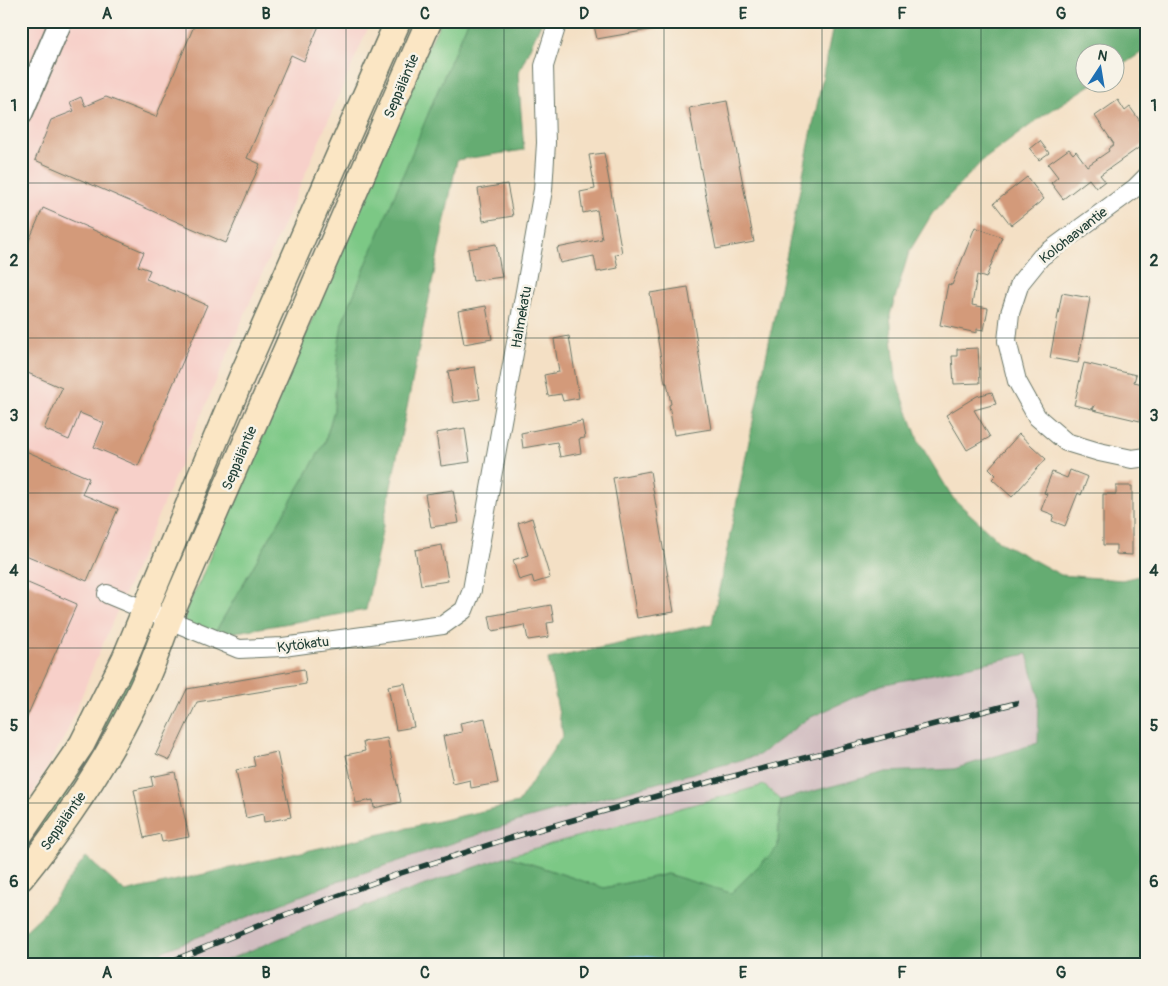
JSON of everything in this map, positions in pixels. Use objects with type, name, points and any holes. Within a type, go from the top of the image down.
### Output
[{"type":"main road","name":"Seppäläntie","points":[[21,833],[82,744],[125,658],[242,376],[398,21]]},
{"type":"main road","name":"Seppäläntie","points":[[21,878],[80,800],[110,750],[143,687],[169,619],[429,21]]},
{"type":"street","points":[[21,114],[61,21]]},
{"type":"street","name":"Halmekatu","points":[[464,610],[472,590],[543,190],[546,143],[544,66],[558,21]]},
{"type":"street","name":"Kolohaavantie","points":[[1147,176],[1135,188],[1041,257],[1020,284],[1010,312],[1007,341],[1017,381],[1036,417],[1066,442],[1132,459],[1147,457]]},
{"type":"street","name":"Kytökatu","points":[[107,594],[239,649],[283,648],[442,624],[464,610]]},
{"type":"shaded area","points":[[21,21],[371,21],[96,660],[67,732],[33,793],[21,808]]},
{"type":"shaded area","points":[[1027,654],[1039,697],[1038,743],[954,769],[885,772],[780,800],[764,785],[507,856],[315,924],[215,965],[128,965],[330,884],[522,820],[759,755],[807,719],[881,685]]},
{"type":"green space","points":[[441,21],[468,21],[435,97],[338,349],[334,410],[325,442],[213,636],[184,622],[187,606],[200,581],[262,438],[416,71]]},
{"type":"green space","points":[[468,21],[542,21],[518,74],[524,150],[457,160],[366,610],[213,636],[325,442],[334,410],[338,349],[342,323]]},
{"type":"green space","points":[[834,21],[1147,21],[1147,49],[1126,63],[1126,42],[1076,42],[1076,92],[1080,92],[1044,115],[982,161],[932,214],[909,252],[890,315],[896,379],[919,442],[953,498],[1000,542],[1061,575],[1122,580],[1147,574],[1147,965],[215,965],[315,924],[507,856],[604,888],[667,874],[731,893],[778,847],[780,800],[885,772],[954,769],[1038,743],[1039,697],[1027,654],[881,685],[807,719],[759,755],[522,820],[330,884],[128,965],[21,965],[21,935],[41,916],[86,857],[125,892],[518,803],[563,735],[548,659],[712,624]]},
{"type":"green space","points":[[132,670],[140,673],[103,743],[21,861],[21,847],[37,829]]},
{"type":"green space","points":[[764,785],[780,800],[778,847],[731,894],[667,874],[604,888],[507,856]]},
{"type":"building","points":[[196,21],[321,21],[304,61],[291,55],[247,158],[260,164],[226,243],[35,160],[51,120],[74,111],[70,102],[81,97],[85,106],[106,97],[156,117]]},
{"type":"building","points":[[593,21],[660,21],[660,28],[597,39]]},
{"type":"building","points":[[1118,100],[1125,111],[1130,107],[1145,128],[1140,131],[1147,142],[1100,175],[1105,181],[1096,188],[1089,179],[1063,199],[1051,183],[1058,177],[1048,164],[1069,149],[1073,154],[1076,151],[1087,166],[1109,151],[1108,149],[1114,144],[1095,116]]},
{"type":"building","points":[[727,101],[754,242],[716,249],[689,108]]},
{"type":"building","points":[[1040,141],[1049,153],[1039,160],[1030,149]]},
{"type":"building","points":[[604,153],[622,253],[615,254],[618,268],[597,272],[594,256],[560,263],[557,248],[602,239],[597,210],[583,213],[580,192],[595,189],[589,155]]},
{"type":"building","points":[[1027,177],[1044,199],[1011,225],[994,203]]},
{"type":"building","points":[[507,184],[513,216],[483,221],[478,189]]},
{"type":"building","points":[[43,208],[144,252],[138,266],[150,270],[146,279],[207,305],[138,466],[94,447],[104,423],[80,413],[69,440],[44,429],[62,388],[21,370],[21,259]]},
{"type":"building","points":[[975,227],[1002,237],[986,278],[977,275],[972,305],[988,308],[984,330],[977,329],[977,333],[940,325],[948,284],[952,285]]},
{"type":"building","points":[[496,244],[502,277],[473,281],[468,249]]},
{"type":"building","points":[[688,287],[711,429],[674,435],[669,405],[671,404],[667,383],[665,383],[650,293]]},
{"type":"building","points":[[1062,293],[1090,298],[1078,363],[1050,358]]},
{"type":"building","points":[[486,306],[492,339],[464,344],[458,311]]},
{"type":"building","points":[[569,336],[579,398],[563,401],[561,394],[548,396],[544,375],[559,372],[554,339]]},
{"type":"building","points":[[978,348],[980,383],[954,384],[952,356],[957,356],[957,349]]},
{"type":"building","points":[[1084,363],[1136,375],[1134,382],[1147,385],[1140,421],[1093,410],[1095,405],[1092,409],[1074,405]]},
{"type":"building","points":[[475,367],[480,399],[453,403],[448,371]]},
{"type":"building","points":[[992,392],[996,404],[974,410],[990,437],[967,450],[946,415],[977,396]]},
{"type":"building","points":[[582,421],[585,438],[579,439],[581,453],[560,457],[557,442],[523,448],[521,433]]},
{"type":"building","points":[[465,428],[470,462],[441,466],[436,433]]},
{"type":"building","points":[[1019,434],[1046,459],[1012,497],[992,479],[996,475],[989,468]]},
{"type":"building","points":[[21,449],[89,478],[82,494],[118,509],[87,581],[21,553]]},
{"type":"building","points":[[1070,470],[1088,477],[1081,495],[1078,493],[1065,526],[1052,521],[1054,515],[1041,510],[1047,494],[1044,493],[1052,472],[1067,478]]},
{"type":"building","points":[[650,471],[674,612],[637,618],[613,478]]},
{"type":"building","points":[[1116,486],[1132,486],[1132,555],[1116,554],[1116,545],[1103,545],[1103,494],[1116,494]]},
{"type":"building","points":[[453,490],[459,523],[431,527],[425,494]]},
{"type":"building","points":[[532,518],[550,578],[534,583],[532,576],[519,580],[513,560],[528,555],[518,523]]},
{"type":"building","points":[[442,545],[448,581],[421,585],[415,550]]},
{"type":"building","points":[[21,580],[77,604],[21,730]]},
{"type":"building","points":[[551,605],[554,622],[547,623],[549,637],[528,640],[525,625],[492,631],[489,616]]},
{"type":"building","points":[[304,669],[306,684],[197,702],[170,760],[156,754],[187,689]]},
{"type":"building","points":[[405,683],[414,727],[396,730],[388,686]]},
{"type":"building","points":[[485,718],[498,783],[471,788],[470,780],[453,784],[443,736],[462,732],[460,723]]},
{"type":"building","points":[[387,738],[401,802],[374,808],[373,800],[356,803],[346,755],[365,751],[363,742]]},
{"type":"building","points":[[277,752],[291,817],[264,822],[263,814],[246,818],[236,770],[255,766],[253,757]]},
{"type":"building","points":[[175,772],[189,837],[162,842],[160,834],[144,838],[134,790],[153,786],[151,777]]},
{"type":"waterway","points":[[609,965],[635,958],[657,960],[676,965]]},
{"type":"railway","points":[[162,965],[287,914],[398,874],[510,838],[664,794],[1016,703]]}]
